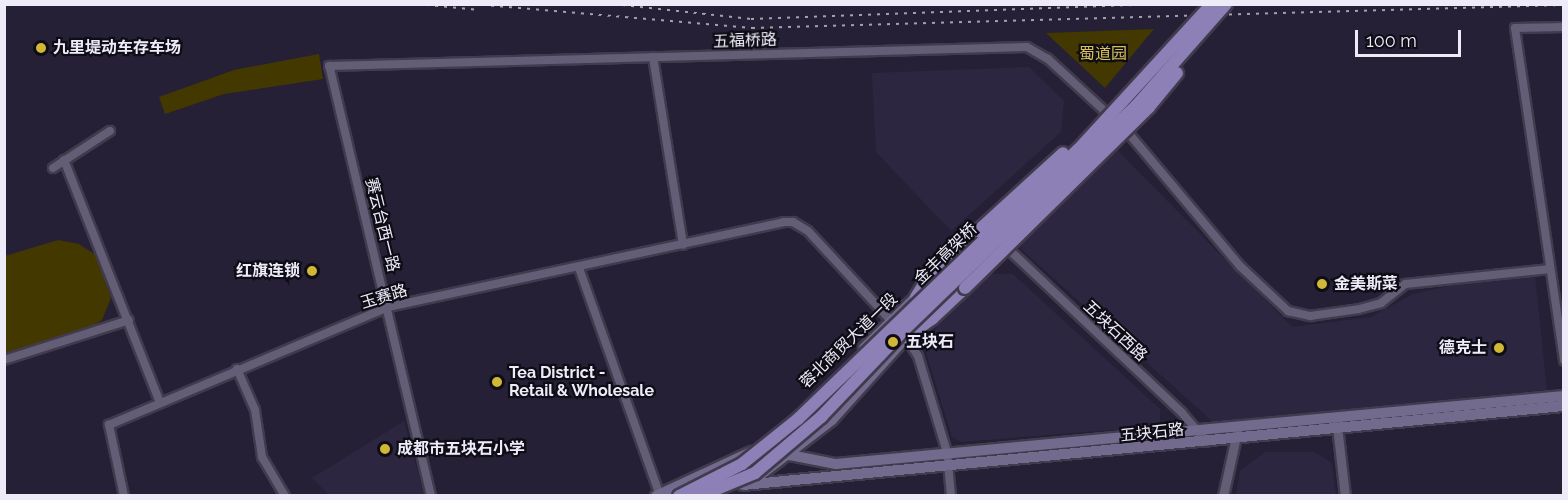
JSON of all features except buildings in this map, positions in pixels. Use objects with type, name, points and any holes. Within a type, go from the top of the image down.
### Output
[{"type":"highway","name":"金丰高架桥","points":[[679,495],[742,464],[798,420],[1078,150],[1212,4]]},
{"type":"highway","name":"金丰高架桥","points":[[700,495],[755,473],[821,417],[904,330],[1071,171],[1228,7]]},
{"type":"highway","points":[[916,297],[926,281],[1184,35]]},
{"type":"highway","points":[[906,337],[932,319],[965,288],[1149,107],[1181,68],[1188,51]]},
{"type":"main road","points":[[715,495],[743,484],[790,455],[832,420],[906,337],[1001,243],[1125,130],[1213,26]]},
{"type":"main road","name":"蓉北商贸大道一段","points":[[658,495],[763,446],[916,297],[1110,115]]},
{"type":"main road","name":"五块石路","points":[[743,484],[1197,430],[1563,396]]},
{"type":"main road","name":"五块石路","points":[[746,455],[790,455],[836,464],[947,458],[1237,440],[1563,406]]},
{"type":"street","name":"蓉北商贸大道一段","points":[[1110,115],[1190,21]]},
{"type":"street","points":[[1563,27],[1515,28],[1563,360]]},
{"type":"street","name":"五福桥路","points":[[330,66],[1027,47],[1048,59],[1125,130],[1240,266],[1288,311],[1310,316],[1359,309],[1381,303],[1406,284],[1550,269]]},
{"type":"street","points":[[653,57],[683,245]]},
{"type":"street","name":"赛云台西一路","points":[[330,66],[431,495]]},
{"type":"street","points":[[53,168],[110,131]]},
{"type":"street","points":[[64,160],[160,403]]},
{"type":"street","name":"玉赛路","points":[[124,495],[109,425],[388,307],[793,222],[808,231],[906,337],[918,356],[947,458],[951,495]]},
{"type":"street","name":"五块石西路","points":[[1001,243],[1207,442]]},
{"type":"street","points":[[579,268],[658,495]]},
{"type":"street","points":[[4,360],[129,320]]},
{"type":"street","points":[[237,369],[255,410],[262,457],[285,495]]},
{"type":"street","points":[[1336,417],[1345,495]]},
{"type":"street","points":[[1223,495],[1237,440],[1237,426]]},
{"type":"shaded area","points":[[1029,67],[1064,101],[1061,132],[951,231],[876,152],[872,73]]},
{"type":"shaded area","points":[[1113,146],[1292,327],[1371,317],[1413,294],[1534,267],[1547,390],[1213,422],[1010,239]]},
{"type":"shaded area","points":[[991,274],[1013,274],[1160,409],[1160,426],[961,442],[952,437],[925,349],[929,335]]},
{"type":"shaded area","name":"成都市五块石小学","points":[[404,421],[424,495],[329,495],[312,478]]},
{"type":"shaded area","points":[[1265,452],[1314,452],[1332,463],[1336,495],[1236,495],[1240,471]]},
{"type":"green space","name":"蜀道园","points":[[1154,29],[1105,88],[1046,33]]},
{"type":"green space","points":[[319,54],[323,79],[224,94],[165,114],[159,97],[234,70]]},
{"type":"green space","points":[[58,240],[79,244],[96,255],[111,298],[102,320],[86,330],[5,354],[5,256]]},
{"type":"railway","points":[[417,4],[480,10]]},
{"type":"railway","points":[[473,4],[752,28],[1564,5]]},
{"type":"railway","points":[[613,4],[751,19],[1157,4]]},
{"type":"place","name":"九里堤动车存车场","points":[[41,48]]},
{"type":"place","name":"红旗连锁","points":[[312,271]]},
{"type":"place","name":"金美斯菜","points":[[1322,284]]},
{"type":"place","name":"五块石","points":[[893,342]]},
{"type":"place","name":"德克士","points":[[1499,348]]},
{"type":"place","name":"Tea District - Retail & Wholesale","points":[[497,382]]},
{"type":"place","name":"成都市五块石小学","points":[[385,449]]}]
